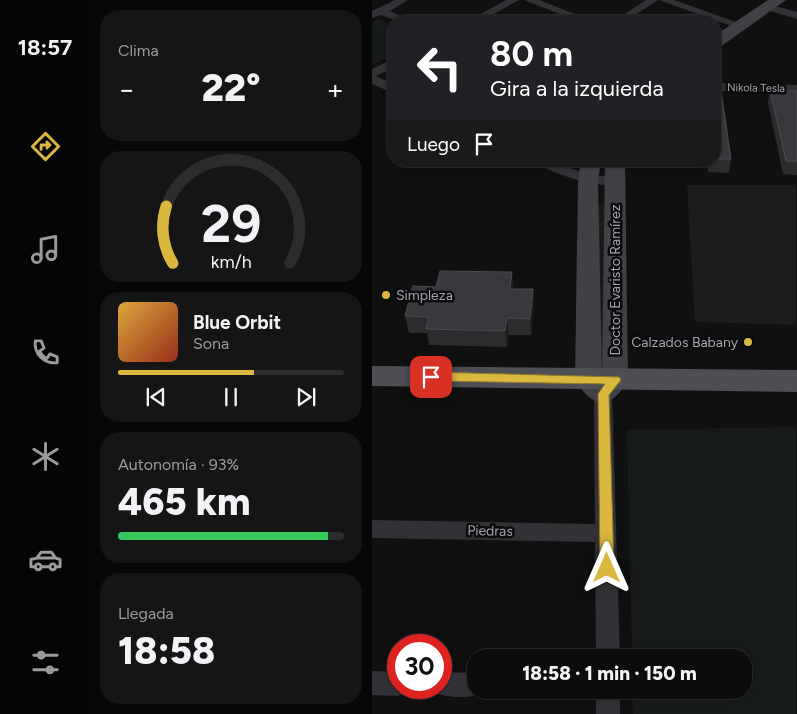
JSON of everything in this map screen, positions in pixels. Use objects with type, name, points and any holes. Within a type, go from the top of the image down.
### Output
[{"type":"main road","points":[[727,25],[768,2]]},
{"type":"main road","name":"Doctor Evaristo Ramírez","points":[[589,171],[602,384]]},
{"type":"main road","name":"Doctor Evaristo Ramírez","points":[[602,384],[615,171]]},
{"type":"main road","points":[[372,376],[602,384],[796,398]]},
{"type":"main road","points":[[372,392],[602,384],[796,381]]},
{"type":"street","points":[[485,15],[514,0]]},
{"type":"street","points":[[529,0],[569,15]]},
{"type":"street","points":[[629,15],[653,0]]},
{"type":"street","points":[[664,0],[702,15]]},
{"type":"street","points":[[376,13],[397,1]]},
{"type":"street","points":[[768,2],[796,16]]},
{"type":"street","points":[[372,74],[387,66]]},
{"type":"street","points":[[372,79],[387,86]]},
{"type":"street","name":"Nikola Tesla","points":[[721,87],[796,88]]},
{"type":"street","points":[[555,167],[570,175],[589,171],[615,171]]},
{"type":"street","points":[[602,384],[607,533],[608,649]]},
{"type":"street","name":"Piedras","points":[[372,529],[607,533]]},
{"type":"street","points":[[372,683],[387,684]]},
{"type":"street","points":[[452,684],[467,685]]},
{"type":"street","points":[[608,699],[608,714]]},
{"type":"shaded area","points":[[378,19],[387,23],[387,58],[372,65],[372,23]]},
{"type":"shaded area","points":[[687,185],[796,185],[796,325],[695,322]]},
{"type":"shaded area","points":[[598,205],[608,205],[608,353],[596,353]]},
{"type":"shaded area","points":[[796,427],[796,714],[633,714],[632,699],[752,699],[752,649],[632,649],[627,430]]},
{"type":"building","points":[[721,90],[731,159],[721,159]]},
{"type":"building","points":[[770,90],[797,91],[797,161],[786,161]]},
{"type":"building","points":[[440,271],[512,272],[510,289],[533,289],[530,319],[507,318],[505,331],[426,329],[429,317],[405,316],[413,286],[436,287]]},
{"type":"place","name":"Simpleza","points":[[386,295]]},
{"type":"place","name":"Calzados Babany","points":[[748,342]]},
{"type":"route","points":[[431,377],[615,380],[604,394],[607,568]]}]
